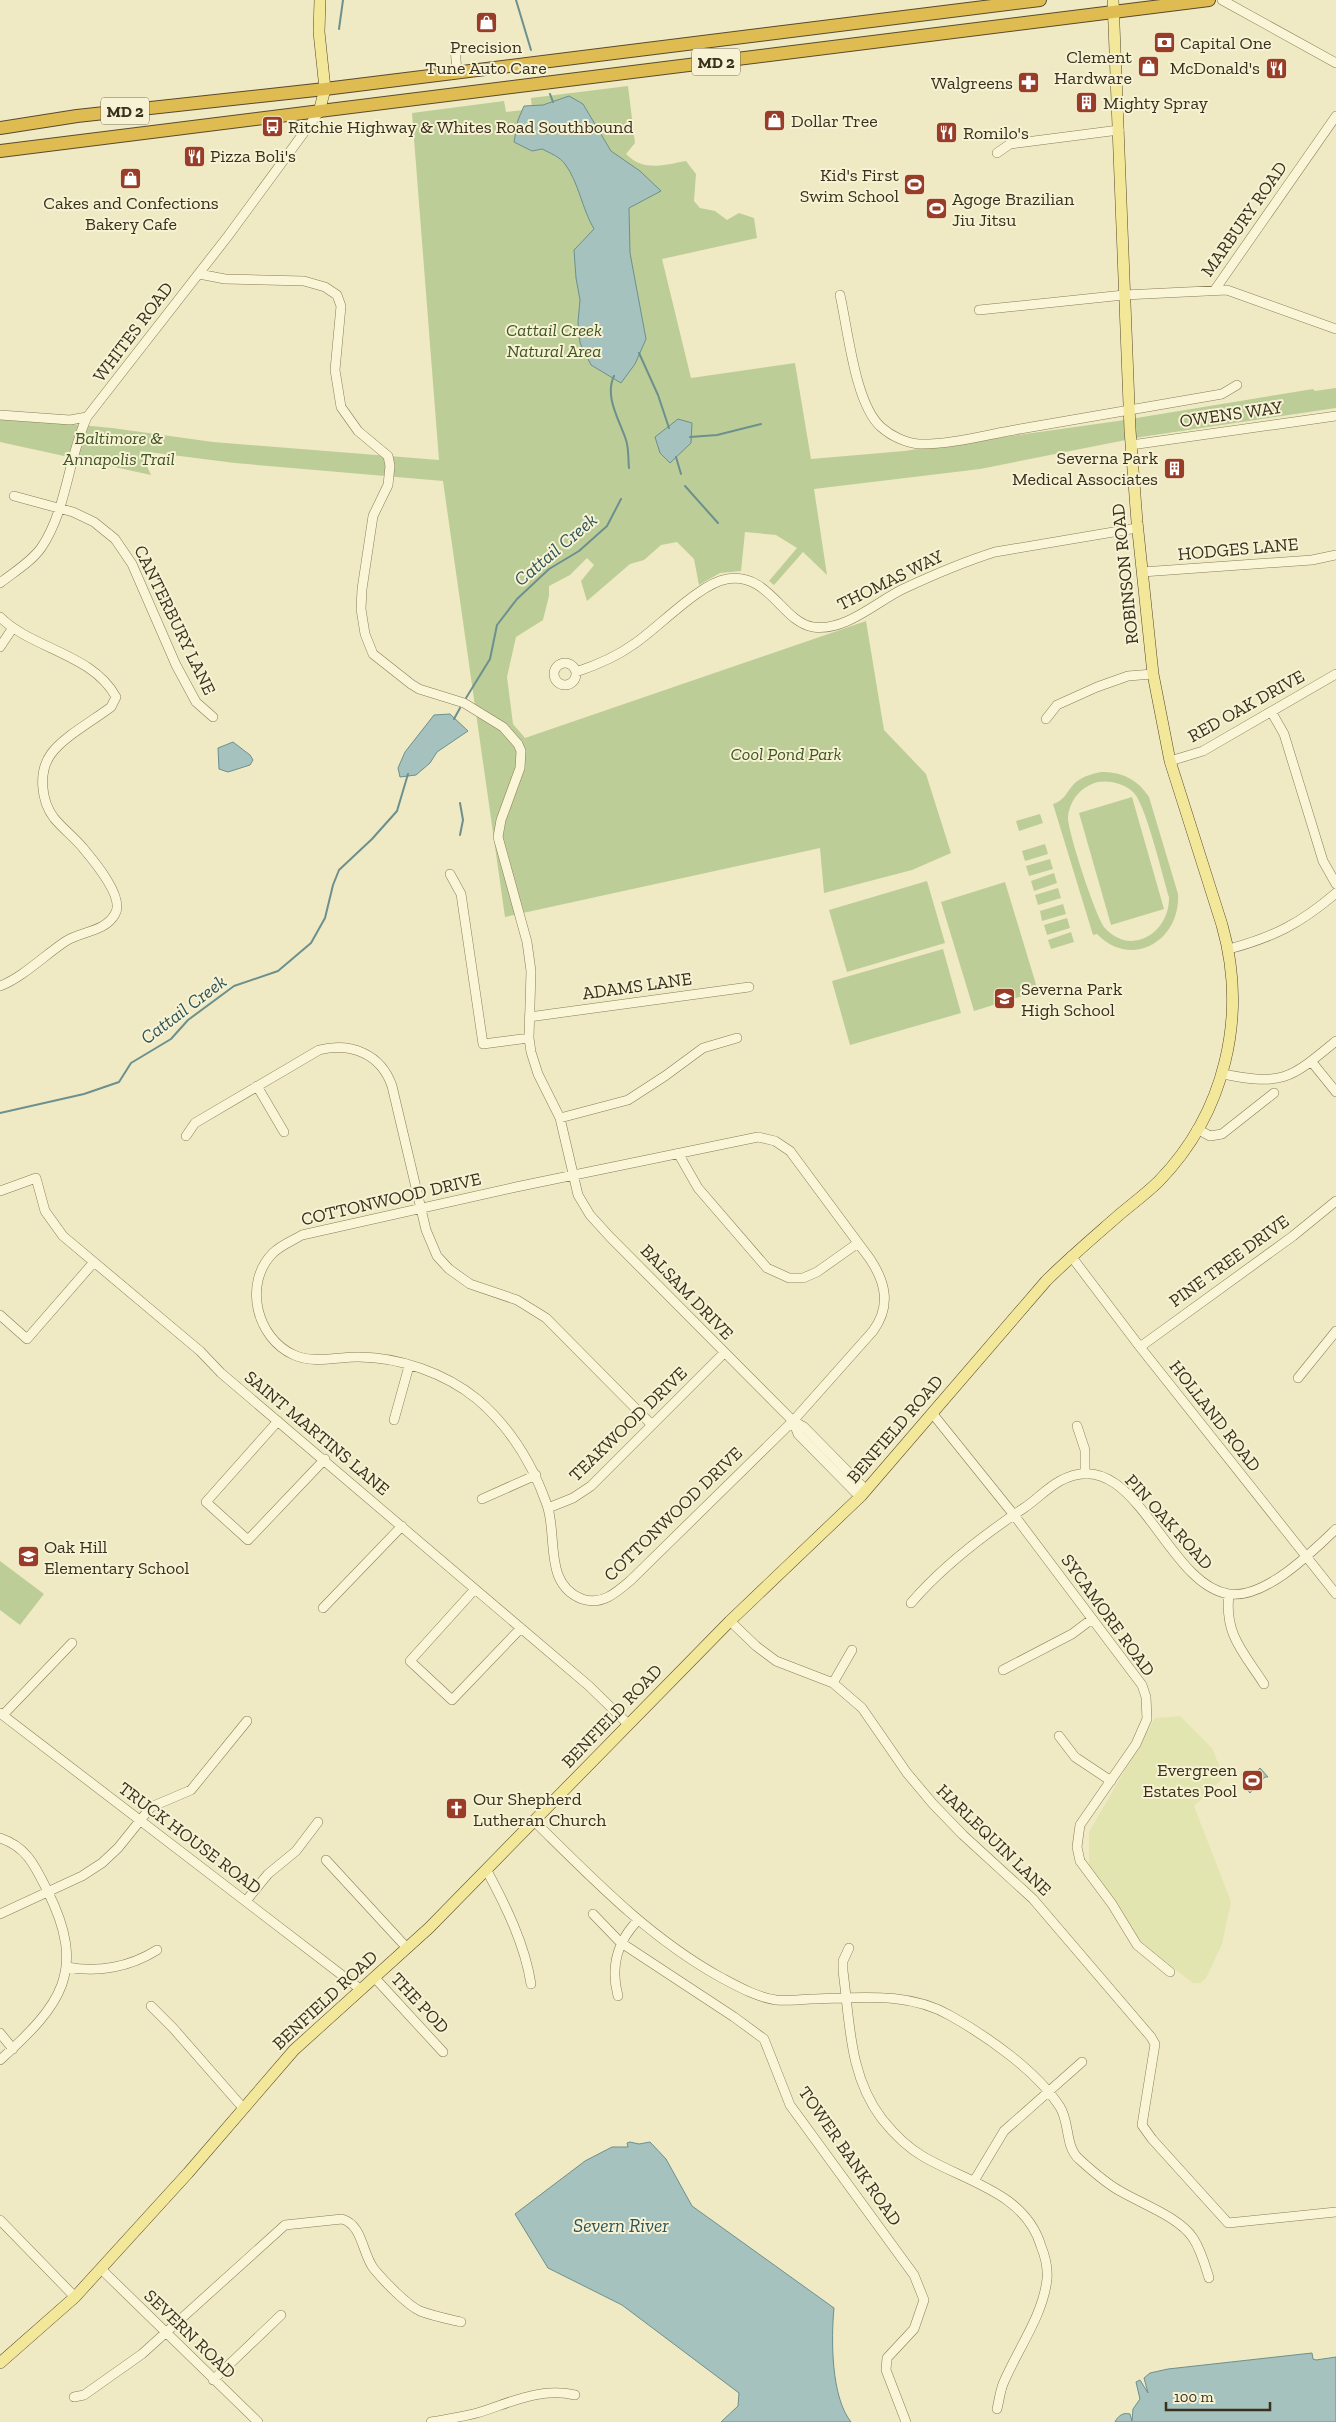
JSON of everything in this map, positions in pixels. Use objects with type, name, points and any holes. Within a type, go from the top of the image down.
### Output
[{"type":"highway","name":"MD 2","points":[[0,128],[77,116],[326,89],[1040,0]]},
{"type":"highway","name":"MD 2","points":[[0,151],[319,112],[1113,6],[1209,0]]},
{"type":"main road","points":[[319,112],[326,89],[319,32],[320,0]]},
{"type":"main road","name":"ROBINSON ROAD","points":[[1113,6],[1129,410],[1137,528],[1153,674],[1170,761],[1229,949],[1233,977],[1233,1016],[1231,1037],[1223,1074]]},
{"type":"main road","name":"BENFIELD ROAD","points":[[0,2363],[75,2297],[244,2109],[294,2050],[407,1948],[487,1871],[730,1621],[863,1493],[1046,1281],[1071,1256],[1158,1182],[1179,1158],[1197,1129],[1223,1074]]},
{"type":"street","points":[[1222,0],[1336,63]]},
{"type":"street","points":[[455,47],[458,72]]},
{"type":"street","name":"WHITES ROAD","points":[[0,583],[28,561],[40,548],[53,526],[79,434],[87,417],[199,274],[319,112]]},
{"type":"street","name":"MARBURY ROAD","points":[[979,310],[1124,295],[1214,291],[1336,116]]},
{"type":"street","points":[[997,153],[1010,144],[1119,130]]},
{"type":"street","name":"BALSAM DRIVE","points":[[199,274],[225,279],[304,281],[332,290],[340,300],[335,370],[341,407],[358,431],[388,456],[390,466],[388,484],[373,516],[362,589],[361,609],[365,634],[373,654],[411,684],[419,689],[464,703],[503,727],[518,744],[521,751],[520,768],[501,820],[498,837],[527,942],[531,971],[529,1038],[538,1074],[560,1118],[578,1195],[590,1215],[724,1353],[793,1421],[804,1427],[863,1493]]},
{"type":"street","points":[[1214,291],[1227,290],[1336,329]]},
{"type":"street","points":[[840,295],[860,389],[868,409],[882,427],[905,441],[930,444],[1222,394],[1237,385]]},
{"type":"street","points":[[0,415],[70,420],[87,417]]},
{"type":"street","name":"OWENS WAY","points":[[1131,445],[1336,416]]},
{"type":"street","name":"CANTERBURY LANE","points":[[14,496],[87,518],[99,525],[115,539],[125,552],[192,695],[201,708],[213,718]]},
{"type":"street","name":"THOMAS WAY","points":[[576,672],[618,655],[708,586],[725,579],[734,578],[756,584],[804,623],[814,627],[824,627],[842,623],[902,590],[979,557],[995,552],[1137,528]]},
{"type":"street","name":"HODGES LANE","points":[[1142,572],[1312,560],[1336,555]]},
{"type":"street","points":[[0,617],[12,629],[84,665],[111,689],[116,697],[111,707],[52,752],[45,765],[43,784],[44,794],[51,813],[83,848],[118,899],[118,908],[112,918],[101,927],[68,940],[0,986]]},
{"type":"street","points":[[0,647],[12,629]]},
{"type":"street","points":[[1046,719],[1057,705],[1097,687],[1128,676],[1153,674]]},
{"type":"street","name":"RED OAK DRIVE","points":[[1170,761],[1203,751],[1272,713],[1336,674]]},
{"type":"street","points":[[1272,713],[1284,734],[1323,861],[1336,884]]},
{"type":"street","points":[[450,874],[461,894],[483,1044],[529,1038]]},
{"type":"street","points":[[1229,949],[1259,942],[1285,930],[1317,910],[1336,892]]},
{"type":"street","name":"ADAMS LANE","points":[[529,1018],[749,987]]},
{"type":"street","points":[[560,1118],[628,1100],[703,1048],[737,1038]]},
{"type":"street","points":[[1223,1074],[1258,1080],[1273,1079],[1292,1074],[1312,1061],[1336,1041]]},
{"type":"street","points":[[186,1136],[195,1123],[319,1050],[340,1047],[355,1050],[376,1060],[386,1072],[392,1086],[420,1208],[429,1242],[437,1256],[449,1269],[470,1284],[517,1300],[546,1318],[652,1425]]},
{"type":"street","points":[[1312,1061],[1336,1092]]},
{"type":"street","points":[[257,1086],[284,1132]]},
{"type":"street","points":[[1197,1129],[1210,1136],[1222,1134],[1274,1093]]},
{"type":"street","name":"COTTONWOOD DRIVE","points":[[758,1137],[775,1141],[790,1152],[858,1243],[882,1280],[885,1293],[883,1313],[873,1331],[793,1421],[632,1580],[604,1600],[586,1600],[572,1593],[562,1584],[556,1572],[548,1508],[536,1475],[518,1445],[489,1410],[476,1399],[443,1377],[410,1366],[359,1357],[313,1360],[295,1355],[277,1343],[266,1331],[256,1305],[257,1288],[265,1264],[273,1253],[302,1235],[420,1208],[758,1137]]},
{"type":"street","points":[[678,1153],[698,1188],[767,1268],[789,1278],[803,1278],[817,1272],[858,1243]]},
{"type":"street","name":"SAINT MARTINS LANE","points":[[0,1191],[36,1178],[42,1204],[49,1218],[63,1236],[278,1422],[325,1459],[589,1686],[628,1724]]},
{"type":"street","name":"PINE TREE DRIVE","points":[[1140,1347],[1294,1236],[1336,1201]]},
{"type":"street","name":"HOLLAND ROAD","points":[[1071,1256],[1140,1347],[1336,1594]]},
{"type":"street","points":[[0,1316],[27,1339],[94,1262]]},
{"type":"street","points":[[1298,1378],[1336,1330]]},
{"type":"street","name":"TEAKWOOD DRIVE","points":[[548,1508],[573,1498],[591,1486],[724,1353]]},
{"type":"street","points":[[394,1420],[410,1366]]},
{"type":"street","name":"SYCAMORE ROAD","points":[[932,1412],[1014,1515],[1142,1685],[1146,1697],[1147,1719],[1136,1744],[1080,1825],[1077,1847],[1080,1860],[1112,1904],[1137,1946],[1170,1972]]},
{"type":"street","points":[[278,1422],[206,1502],[248,1540],[325,1459]]},
{"type":"street","points":[[911,1603],[940,1573],[1014,1515],[1060,1481],[1085,1474],[1085,1450],[1077,1426]]},
{"type":"street","name":"PIN OAK ROAD","points":[[1085,1474],[1096,1475],[1118,1484],[1145,1513],[1194,1576],[1212,1589],[1229,1594],[1259,1590],[1306,1555],[1336,1529]]},
{"type":"street","points":[[482,1499],[536,1475]]},
{"type":"street","points":[[323,1608],[402,1526]]},
{"type":"street","points":[[476,1589],[410,1661],[452,1700],[521,1628]]},
{"type":"street","points":[[1229,1594],[1227,1616],[1230,1629],[1264,1684]]},
{"type":"street","points":[[1003,1670],[1072,1634],[1092,1619]]},
{"type":"street","name":"HARLEQUIN LANE","points":[[730,1621],[756,1646],[776,1660],[834,1683],[862,1708],[907,1773],[932,1804],[1033,1899],[1155,2044],[1142,2124],[1152,2139],[1228,2223],[1336,2212]]},
{"type":"street","points":[[1,1714],[72,1643]]},
{"type":"street","points":[[834,1683],[852,1650]]},
{"type":"street","name":"TRUCK HOUSE ROAD","points":[[1,1714],[360,1989]]},
{"type":"street","points":[[0,1914],[82,1876],[107,1859],[139,1819],[155,1804],[180,1796],[191,1790],[246,1721]]},
{"type":"street","points":[[1058,1736],[1075,1757],[1111,1781]]},
{"type":"street","points":[[534,1821],[638,1920],[695,1963],[759,1995],[776,2000],[887,1996],[938,2009],[972,2029],[1007,2054],[1048,2091],[1061,2109],[1069,2134],[1070,2146],[1078,2158],[1118,2190],[1182,2226],[1193,2238],[1209,2278]]},
{"type":"street","points":[[246,1901],[268,1874],[296,1851],[318,1822]]},
{"type":"street","points":[[0,1838],[29,1856],[48,1892],[65,1932],[67,1945],[67,1967],[60,1992],[52,2006],[42,2020],[0,2060]]},
{"type":"street","points":[[326,1860],[407,1948]]},
{"type":"street","points":[[487,1871],[502,1900],[528,1968],[532,1984]]},
{"type":"street","name":"TOWER BANK ROAD","points":[[593,1914],[620,1942],[764,2039],[790,2105],[914,2275],[924,2300],[914,2329],[888,2358],[886,2370],[906,2422]]},
{"type":"street","points":[[618,1996],[614,1978],[620,1942],[638,1920]]},
{"type":"street","points":[[849,1948],[843,1961],[843,1971],[853,2058],[864,2089],[882,2118],[896,2136],[915,2151],[944,2168],[995,2191],[1032,2223],[1045,2258],[1047,2277],[1043,2300],[1002,2386],[997,2409]]},
{"type":"street","points":[[67,1967],[87,1971],[103,1969],[132,1963],[157,1950]]},
{"type":"street","name":"THE POD","points":[[374,1977],[443,2052]]},
{"type":"street","points":[[151,2006],[174,2028],[244,2109]]},
{"type":"street","points":[[0,2033],[13,2049]]},
{"type":"street","points":[[974,2180],[985,2159],[1004,2131],[1082,2062]]},
{"type":"street","points":[[0,2220],[75,2297]]},
{"type":"street","points":[[74,2397],[84,2395],[127,2365],[285,2225],[347,2220],[357,2231],[368,2261],[408,2302],[419,2310],[461,2322]]},
{"type":"street","name":"SEVERN ROAD","points":[[101,2269],[258,2422]]},
{"type":"street","points":[[214,2380],[281,2315]]},
{"type":"street","points":[[431,2422],[476,2413],[549,2391],[574,2395]]},
{"type":"green space","points":[[628,86],[635,143],[626,154],[640,163],[654,166],[686,161],[696,174],[694,201],[700,208],[715,211],[727,220],[739,213],[754,218],[757,238],[662,259],[691,378],[795,363],[811,459],[904,451],[1118,421],[1313,389],[1315,391],[1336,388],[1336,408],[1141,437],[980,469],[814,489],[827,575],[803,552],[774,585],[769,581],[797,548],[776,535],[745,532],[741,571],[720,573],[699,585],[694,559],[677,542],[661,545],[644,560],[630,564],[587,601],[581,581],[594,565],[587,558],[570,575],[549,586],[549,596],[543,620],[516,637],[507,677],[513,724],[525,738],[866,621],[884,730],[926,774],[951,853],[912,870],[824,893],[820,848],[505,917],[443,481],[235,463],[140,451],[151,475],[0,442],[0,417],[112,428],[213,442],[439,460],[412,113],[504,101],[506,112],[532,109],[531,98]]},
{"type":"green space","points":[[1101,772],[1116,773],[1135,781],[1149,797],[1178,894],[1177,910],[1172,925],[1152,945],[1139,949],[1125,949],[1111,945],[1097,934],[1093,935],[1053,804],[1062,799],[1079,780]],"holes":[[[1098,782],[1117,783],[1134,793],[1139,800],[1149,826],[1169,897],[1168,910],[1163,921],[1147,937],[1137,940],[1126,940],[1115,936],[1105,928],[1095,908],[1072,838],[1068,817],[1071,804],[1082,790]]]},
{"type":"green space","points":[[1132,797],[1164,909],[1111,925],[1079,813]]},
{"type":"green space","points":[[1040,814],[1043,823],[1019,831],[1016,821]]},
{"type":"green space","points":[[1045,844],[1048,854],[1025,861],[1022,851]]},
{"type":"green space","points":[[1050,859],[1053,869],[1029,876],[1026,866]]},
{"type":"green space","points":[[1054,873],[1057,883],[1034,891],[1031,881]]},
{"type":"green space","points":[[927,881],[945,943],[847,972],[829,910]]},
{"type":"green space","points":[[1005,882],[1038,991],[974,1011],[941,902]]},
{"type":"green space","points":[[1058,888],[1061,898],[1038,905],[1035,895]]},
{"type":"green space","points":[[1063,904],[1066,914],[1042,921],[1040,911]]},
{"type":"green space","points":[[1067,918],[1070,928],[1047,935],[1044,925]]},
{"type":"green space","points":[[1071,932],[1074,942],[1051,949],[1048,940]]},
{"type":"green space","points":[[943,949],[961,1013],[850,1045],[832,981]]},
{"type":"green space","points":[[0,1561],[44,1594],[20,1625],[0,1610]]},
{"type":"green space","points":[[1180,1716],[1212,1748],[1224,1777],[1194,1806],[1231,1902],[1222,1944],[1206,1978],[1200,1983],[1193,1983],[1142,1944],[1089,1868],[1089,1832],[1155,1718]]},
{"type":"water","points":[[569,96],[583,104],[611,151],[640,171],[661,191],[629,208],[630,253],[646,339],[635,364],[621,383],[591,365],[580,343],[578,322],[580,300],[574,250],[594,229],[574,179],[565,164],[558,157],[542,149],[532,151],[514,142],[518,120],[524,106],[543,105]]},
{"type":"water","points":[[678,419],[692,423],[691,443],[670,463],[660,453],[655,437]]},
{"type":"water","points":[[450,714],[468,731],[437,752],[430,763],[416,775],[400,777],[398,768],[405,752],[434,715]]},
{"type":"water","points":[[233,742],[250,755],[253,760],[250,765],[228,772],[219,769],[218,748]]},
{"type":"water","name":"Evergreen Estates Pool","points":[[1260,1768],[1268,1777],[1265,1777],[1250,1793],[1242,1784],[1246,1781],[1242,1774],[1246,1772],[1251,1777]]},
{"type":"water","name":"Severn River","points":[[650,2142],[666,2159],[692,2206],[834,2308],[833,2351],[836,2383],[844,2411],[851,2422],[721,2422],[738,2406],[739,2393],[622,2305],[548,2268],[515,2214],[585,2161],[612,2147],[628,2147],[627,2143],[639,2144]]},
{"type":"water","points":[[1312,2353],[1313,2359],[1316,2360],[1336,2357],[1336,2422],[1115,2422],[1123,2414],[1130,2414],[1132,2421],[1133,2409],[1140,2399],[1136,2382],[1140,2380],[1148,2393],[1144,2378],[1150,2373],[1168,2369]]},
{"type":"waterway","points":[[339,29],[343,0]]},
{"type":"waterway","name":"Cattail Creek","points":[[516,0],[531,50]]},
{"type":"waterway","name":"Cattail Creek","points":[[550,94],[553,102]]},
{"type":"waterway","name":"Cattail Creek","points":[[639,353],[658,395],[669,428]]},
{"type":"waterway","name":"Cattail Creek","points":[[614,376],[611,384],[612,400],[627,443],[629,468]]},
{"type":"waterway","points":[[690,437],[717,435],[761,424]]},
{"type":"waterway","name":"Cattail Creek","points":[[676,457],[681,474]]},
{"type":"waterway","name":"Cattail Creek","points":[[685,486],[718,523]]},
{"type":"waterway","name":"Cattail Creek","points":[[466,698],[490,659],[497,625],[517,599],[549,569],[579,551],[607,526],[621,499]]},
{"type":"waterway","name":"Cattail Creek","points":[[454,719],[460,708]]},
{"type":"waterway","name":"Cattail Creek","points":[[0,1113],[84,1094],[119,1082],[131,1063],[171,1039],[188,1020],[234,986],[278,971],[311,943],[325,918],[333,885],[339,870],[372,839],[397,811],[408,774]]},
{"type":"waterway","points":[[460,803],[463,820],[460,835]]},
{"type":"place","name":"Precision Tune Auto Care","points":[[486,22]]},
{"type":"place","name":"Capital One","points":[[1164,43]]},
{"type":"place","name":"Clement Hardware","points":[[1148,67]]},
{"type":"place","name":"McDonald's","points":[[1276,68]]},
{"type":"place","name":"Walgreens","points":[[1029,83]]},
{"type":"place","name":"Mighty Spray","points":[[1087,103]]},
{"type":"place","name":"Dollar Tree","points":[[775,121]]},
{"type":"place","name":"Ritchie Highway & Whites Road Southbound","points":[[272,127]]},
{"type":"place","name":"Romilo's","points":[[947,133]]},
{"type":"place","name":"Pizza Boli's","points":[[194,156]]},
{"type":"place","name":"Cakes and Confections Bakery Cafe","points":[[131,178]]},
{"type":"place","name":"Kid's First Swim School","points":[[915,185]]},
{"type":"place","name":"Agoge Brazilian Jiu Jitsu","points":[[936,209]]},
{"type":"place","name":"Severna Park Medical Associates","points":[[1174,468]]},
{"type":"place","name":"Severna Park High School","points":[[1005,999]]},
{"type":"place","name":"Oak Hill Elementary School","points":[[28,1557]]},
{"type":"place","name":"Evergreen Estates Pool","points":[[1253,1780]]},
{"type":"place","name":"Our Shepherd Lutheran Church","points":[[457,1809]]},
{"type":"park label","name":"Cattail Creek Natural Area","points":[[554,340]]},
{"type":"park label","name":"Baltimore & Annapolis Trail","points":[[119,448]]},
{"type":"park label","name":"Cool Pond Park","points":[[786,754]]}]
